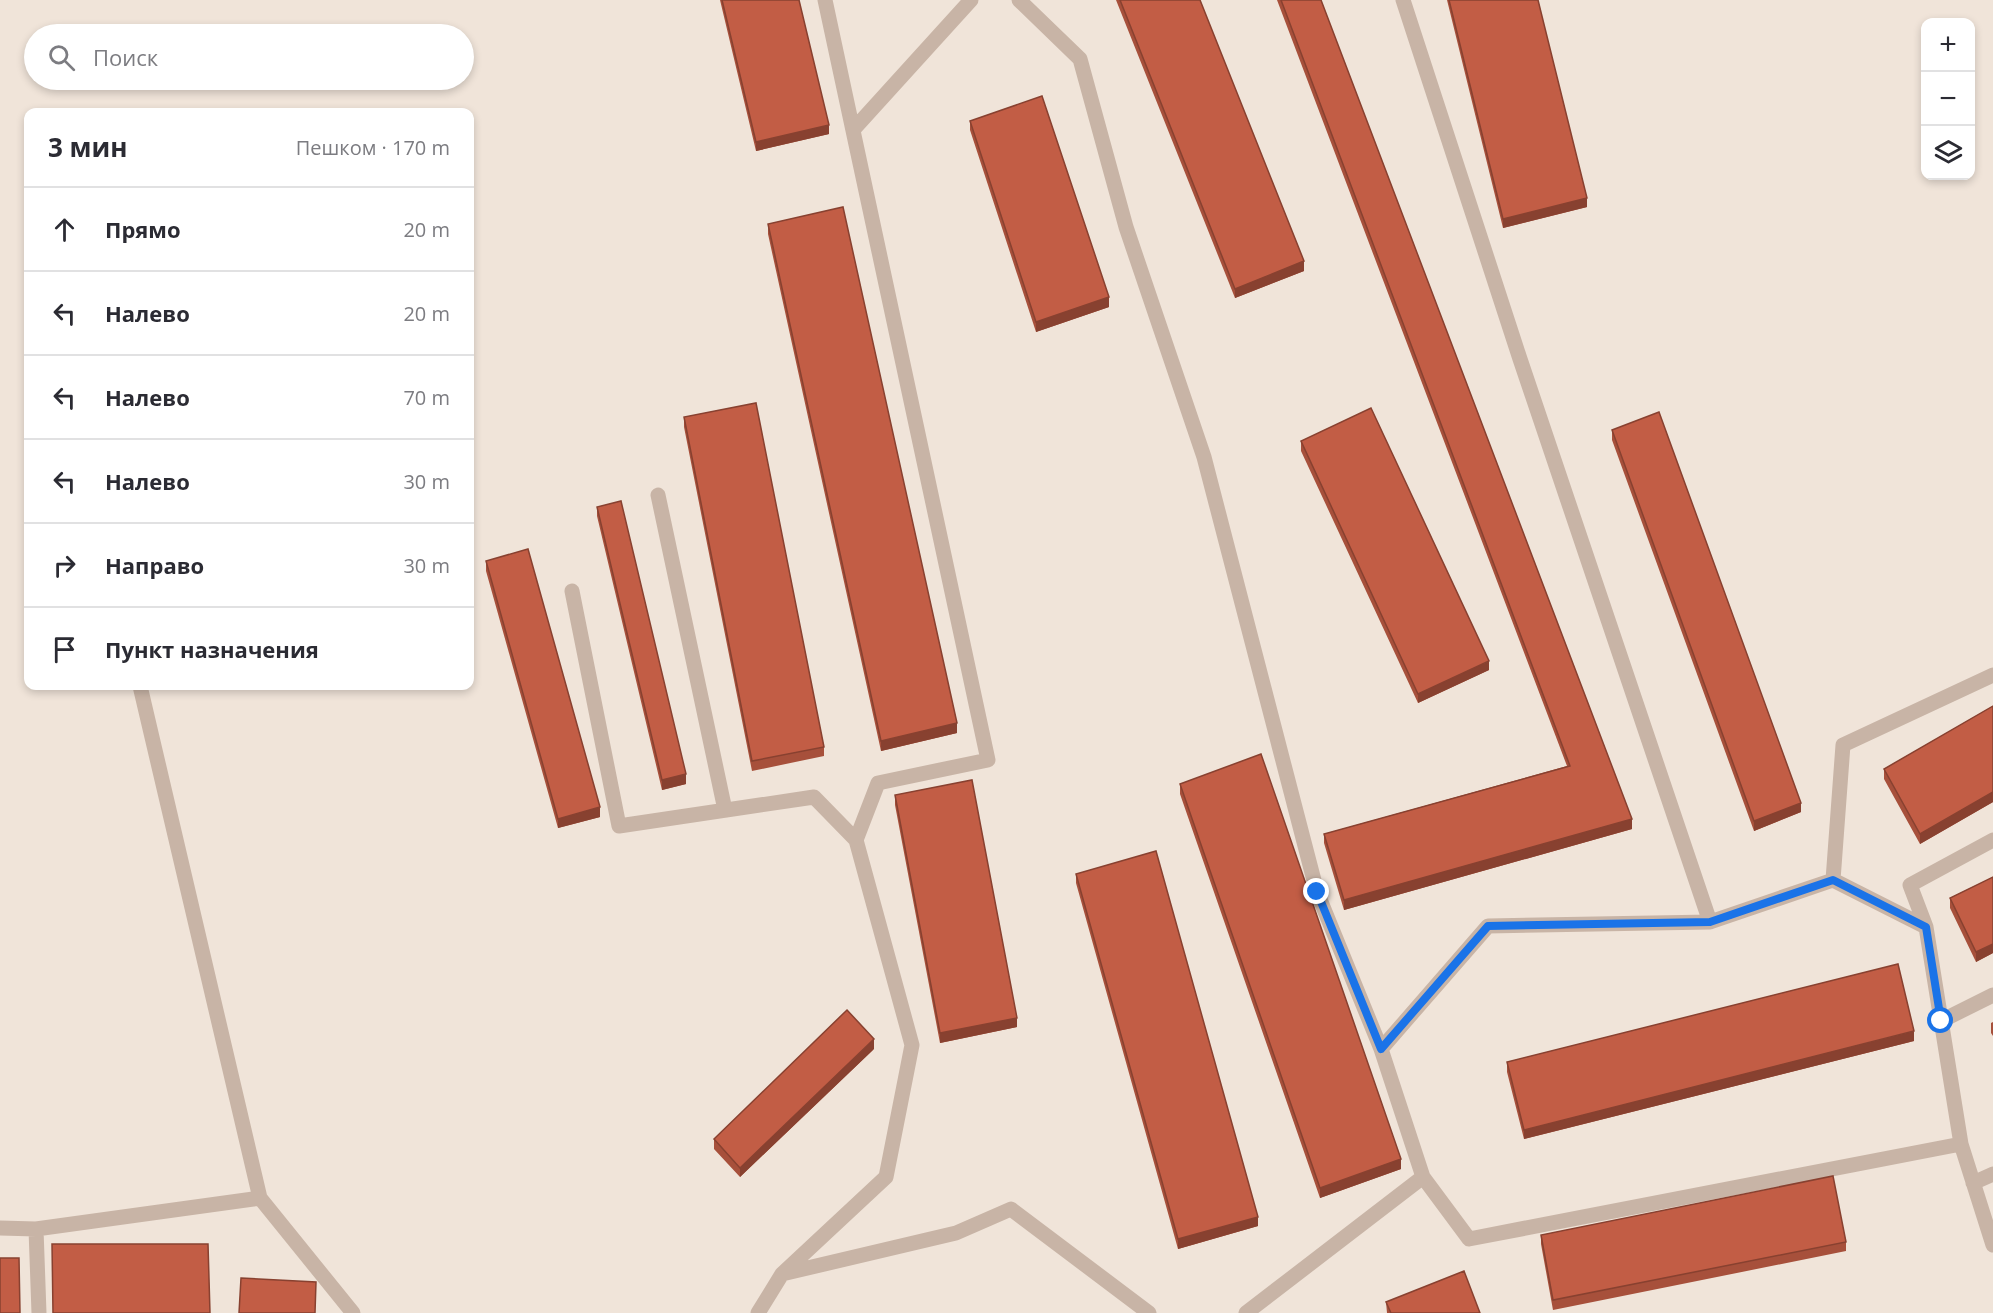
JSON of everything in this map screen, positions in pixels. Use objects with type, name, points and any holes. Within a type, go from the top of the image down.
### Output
[{"type":"lane","points":[[825,0],[988,760],[878,783],[856,840]]},
{"type":"lane","points":[[853,130],[971,0]]},
{"type":"lane","points":[[1019,0],[1080,59],[1126,227],[1204,456],[1317,892],[1381,1049],[1423,1177],[1469,1239],[1961,1144]]},
{"type":"lane","points":[[1403,0],[1520,359],[1710,922]]},
{"type":"lane","points":[[658,495],[725,810]]},
{"type":"lane","points":[[572,591],[619,826],[814,797],[856,840],[912,1045],[886,1177],[782,1274],[758,1313]]},
{"type":"lane","points":[[1833,880],[1844,745],[1993,675]]},
{"type":"lane","points":[[141,690],[260,1198],[353,1313]]},
{"type":"lane","points":[[1993,840],[1910,885],[1926,927],[1961,1144],[1993,1245]]},
{"type":"lane","points":[[1381,1049],[1488,926],[1710,922],[1833,880],[1926,927]]},
{"type":"lane","points":[[1941,1021],[1993,995]]},
{"type":"lane","points":[[1973,1183],[1993,1174]]},
{"type":"lane","points":[[1246,1313],[1423,1177]]},
{"type":"lane","points":[[0,1228],[36,1229],[260,1198]]},
{"type":"lane","points":[[782,1274],[956,1233],[1011,1209],[1149,1313]]},
{"type":"lane","points":[[36,1229],[39,1313]]},
{"type":"building","points":[[722,0],[799,0],[829,125],[756,142]]},
{"type":"building","points":[[1120,0],[1200,0],[1304,261],[1235,289]]},
{"type":"building","points":[[1281,0],[1321,0],[1632,819],[1344,900],[1324,834],[1570,766]]},
{"type":"building","points":[[1449,0],[1538,0],[1587,198],[1503,219]]},
{"type":"building","points":[[1042,96],[1109,297],[1036,322],[970,121]]},
{"type":"building","points":[[843,207],[957,723],[881,741],[768,224]]},
{"type":"building","points":[[756,403],[824,747],[752,761],[684,417]]},
{"type":"building","points":[[1371,408],[1489,661],[1418,694],[1301,441]]},
{"type":"building","points":[[1659,412],[1801,803],[1754,821],[1612,430]]},
{"type":"building","points":[[621,501],[686,774],[662,780],[597,507]]},
{"type":"building","points":[[528,549],[600,807],[558,819],[486,561]]},
{"type":"building","points":[[1993,706],[1993,792],[1920,834],[1884,769]]},
{"type":"building","points":[[1261,754],[1401,1159],[1320,1188],[1180,784]]},
{"type":"building","points":[[972,780],[1017,1018],[940,1033],[895,795]]},
{"type":"building","points":[[1156,851],[1258,1217],[1178,1239],[1076,874]]},
{"type":"building","points":[[1993,877],[1993,944],[1976,952],[1950,898]]},
{"type":"building","points":[[1898,964],[1914,1031],[1524,1130],[1507,1062]]},
{"type":"building","points":[[847,1010],[874,1039],[740,1168],[714,1139]]},
{"type":"building","points":[[1833,1176],[1846,1242],[1553,1300],[1541,1235]]},
{"type":"building","points":[[52,1244],[208,1244],[210,1313],[53,1313]]},
{"type":"building","points":[[0,1258],[19,1258],[20,1313],[0,1313]]},
{"type":"building","points":[[1464,1271],[1480,1313],[1391,1313],[1386,1302]]},
{"type":"building","points":[[241,1278],[316,1282],[315,1313],[239,1313]]},
{"type":"route","points":[[1317,892],[1381,1049],[1488,926],[1710,922],[1833,880],[1926,927],[1941,1021]]}]
